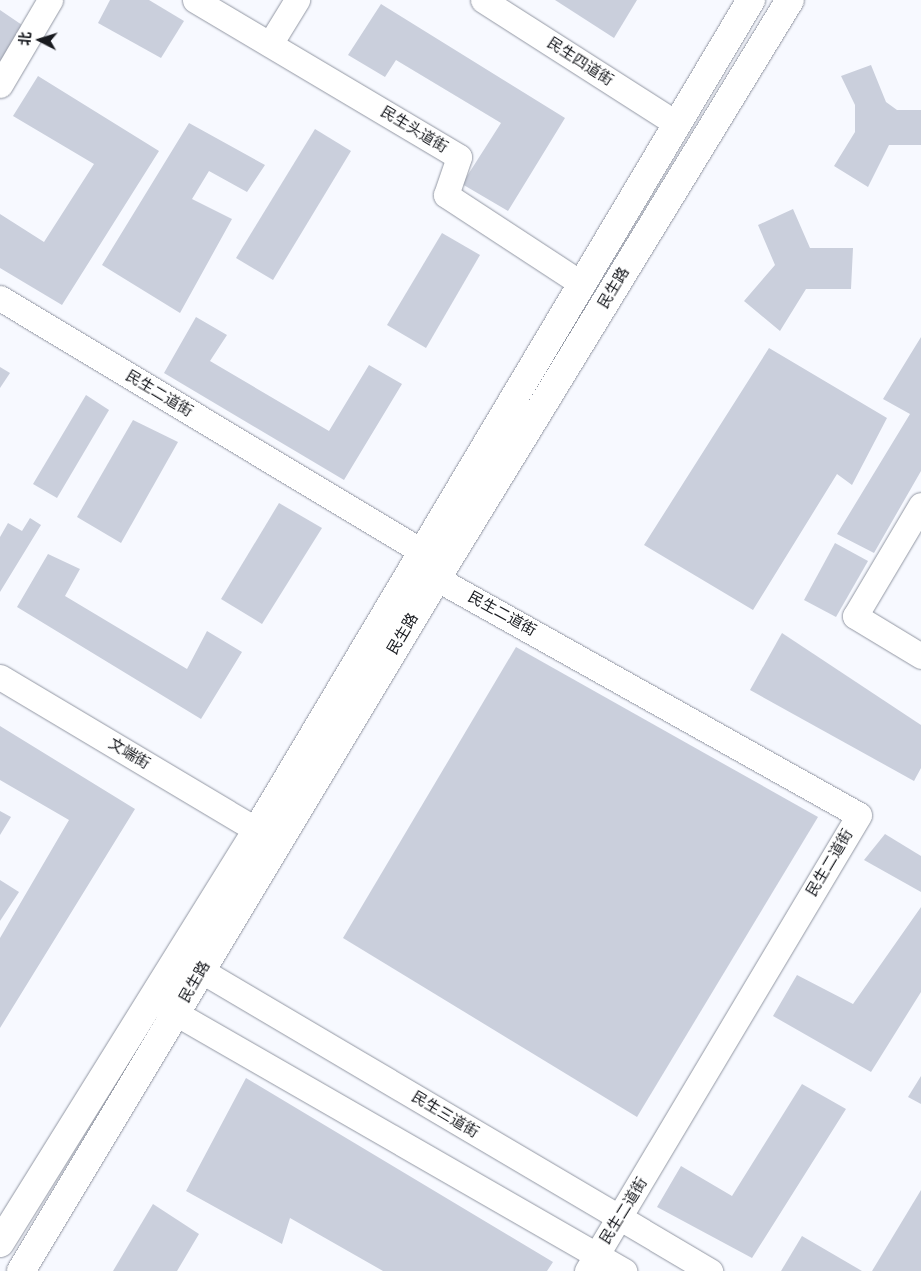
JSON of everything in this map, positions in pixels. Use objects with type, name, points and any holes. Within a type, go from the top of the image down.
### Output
[{"type":"main road","name":"民生路","points":[[21,1271],[165,1007],[424,565],[582,284],[751,0]]},
{"type":"main road","name":"民生路","points":[[190,964],[257,830],[424,565],[790,0]]},
{"type":"main road","name":"民生路","points":[[0,1243],[165,1007]]},
{"type":"street","points":[[0,85],[50,0]]},
{"type":"street","name":"民生头道街","points":[[195,0],[459,157],[446,195],[582,284]]},
{"type":"street","points":[[270,44],[297,0]]},
{"type":"street","name":"民生四道街","points":[[483,0],[677,124]]},
{"type":"street","name":"民生二道街","points":[[0,298],[424,565],[859,815],[620,1219],[592,1263]]},
{"type":"street","points":[[921,505],[855,616],[921,656]]},
{"type":"street","name":"文端街","points":[[0,678],[257,830]]},
{"type":"street","name":"民生三道街","points":[[190,964],[710,1271]]},
{"type":"street","points":[[165,1007],[592,1263],[624,1271]]},
{"type":"building","points":[[110,0],[149,0],[184,21],[161,58],[98,23]]},
{"type":"building","points":[[555,0],[637,0],[614,38]]},
{"type":"building","points":[[381,4],[565,118],[508,211],[462,184],[501,123],[396,60],[385,77],[348,55]]},
{"type":"building","points":[[0,10],[25,27],[0,67]]},
{"type":"building","points":[[871,65],[886,102],[897,110],[921,110],[921,145],[889,145],[868,187],[834,166],[855,132],[855,105],[841,76]]},
{"type":"building","points":[[38,76],[159,151],[62,305],[0,268],[0,214],[44,242],[94,164],[13,116]]},
{"type":"building","points":[[189,123],[265,165],[247,192],[209,171],[192,199],[232,219],[180,313],[102,265]]},
{"type":"building","points":[[315,129],[351,151],[273,280],[236,258]]},
{"type":"building","points":[[793,209],[810,248],[853,248],[851,289],[806,289],[780,331],[744,301],[775,265],[758,225]]},
{"type":"building","points":[[442,233],[480,255],[426,348],[387,325]]},
{"type":"building","points":[[196,317],[227,335],[210,361],[329,431],[369,365],[402,384],[344,480],[164,373]]},
{"type":"building","points":[[921,337],[921,471],[874,553],[837,534],[910,414],[883,399]]},
{"type":"building","points":[[769,348],[887,418],[852,485],[837,474],[753,610],[644,545]]},
{"type":"building","points":[[0,367],[10,373],[0,388]]},
{"type":"building","points":[[86,395],[109,410],[57,498],[33,484]]},
{"type":"building","points":[[133,420],[178,442],[121,543],[77,517]]},
{"type":"building","points":[[279,503],[322,528],[262,624],[221,599]]},
{"type":"building","points":[[30,518],[41,525],[0,592],[0,537],[8,523],[22,531]]},
{"type":"building","points":[[835,543],[868,561],[836,617],[804,600]]},
{"type":"building","points":[[48,554],[80,569],[65,596],[187,669],[207,631],[242,652],[201,719],[17,607]]},
{"type":"building","points":[[782,633],[921,725],[921,768],[914,781],[750,690]]},
{"type":"building","points":[[516,647],[818,817],[637,1117],[343,938]]},
{"type":"building","points":[[0,726],[135,809],[0,1028],[0,938],[69,820],[0,780]]},
{"type":"building","points":[[0,811],[11,817],[0,835]]},
{"type":"building","points":[[885,834],[921,856],[921,892],[864,860]]},
{"type":"building","points":[[0,880],[19,892],[0,921]]},
{"type":"building","points":[[921,907],[921,992],[871,1072],[773,1016],[797,975],[853,1004]]},
{"type":"building","points":[[921,1076],[921,1104],[908,1097]]},
{"type":"building","points":[[246,1078],[553,1262],[547,1271],[383,1271],[290,1218],[282,1244],[186,1191]]},
{"type":"building","points":[[802,1084],[846,1109],[752,1258],[657,1207],[681,1166],[732,1196]]},
{"type":"building","points":[[921,1190],[921,1271],[872,1271]]},
{"type":"building","points":[[153,1204],[199,1234],[177,1271],[113,1271]]},
{"type":"building","points":[[802,1236],[862,1271],[781,1271]]}]
